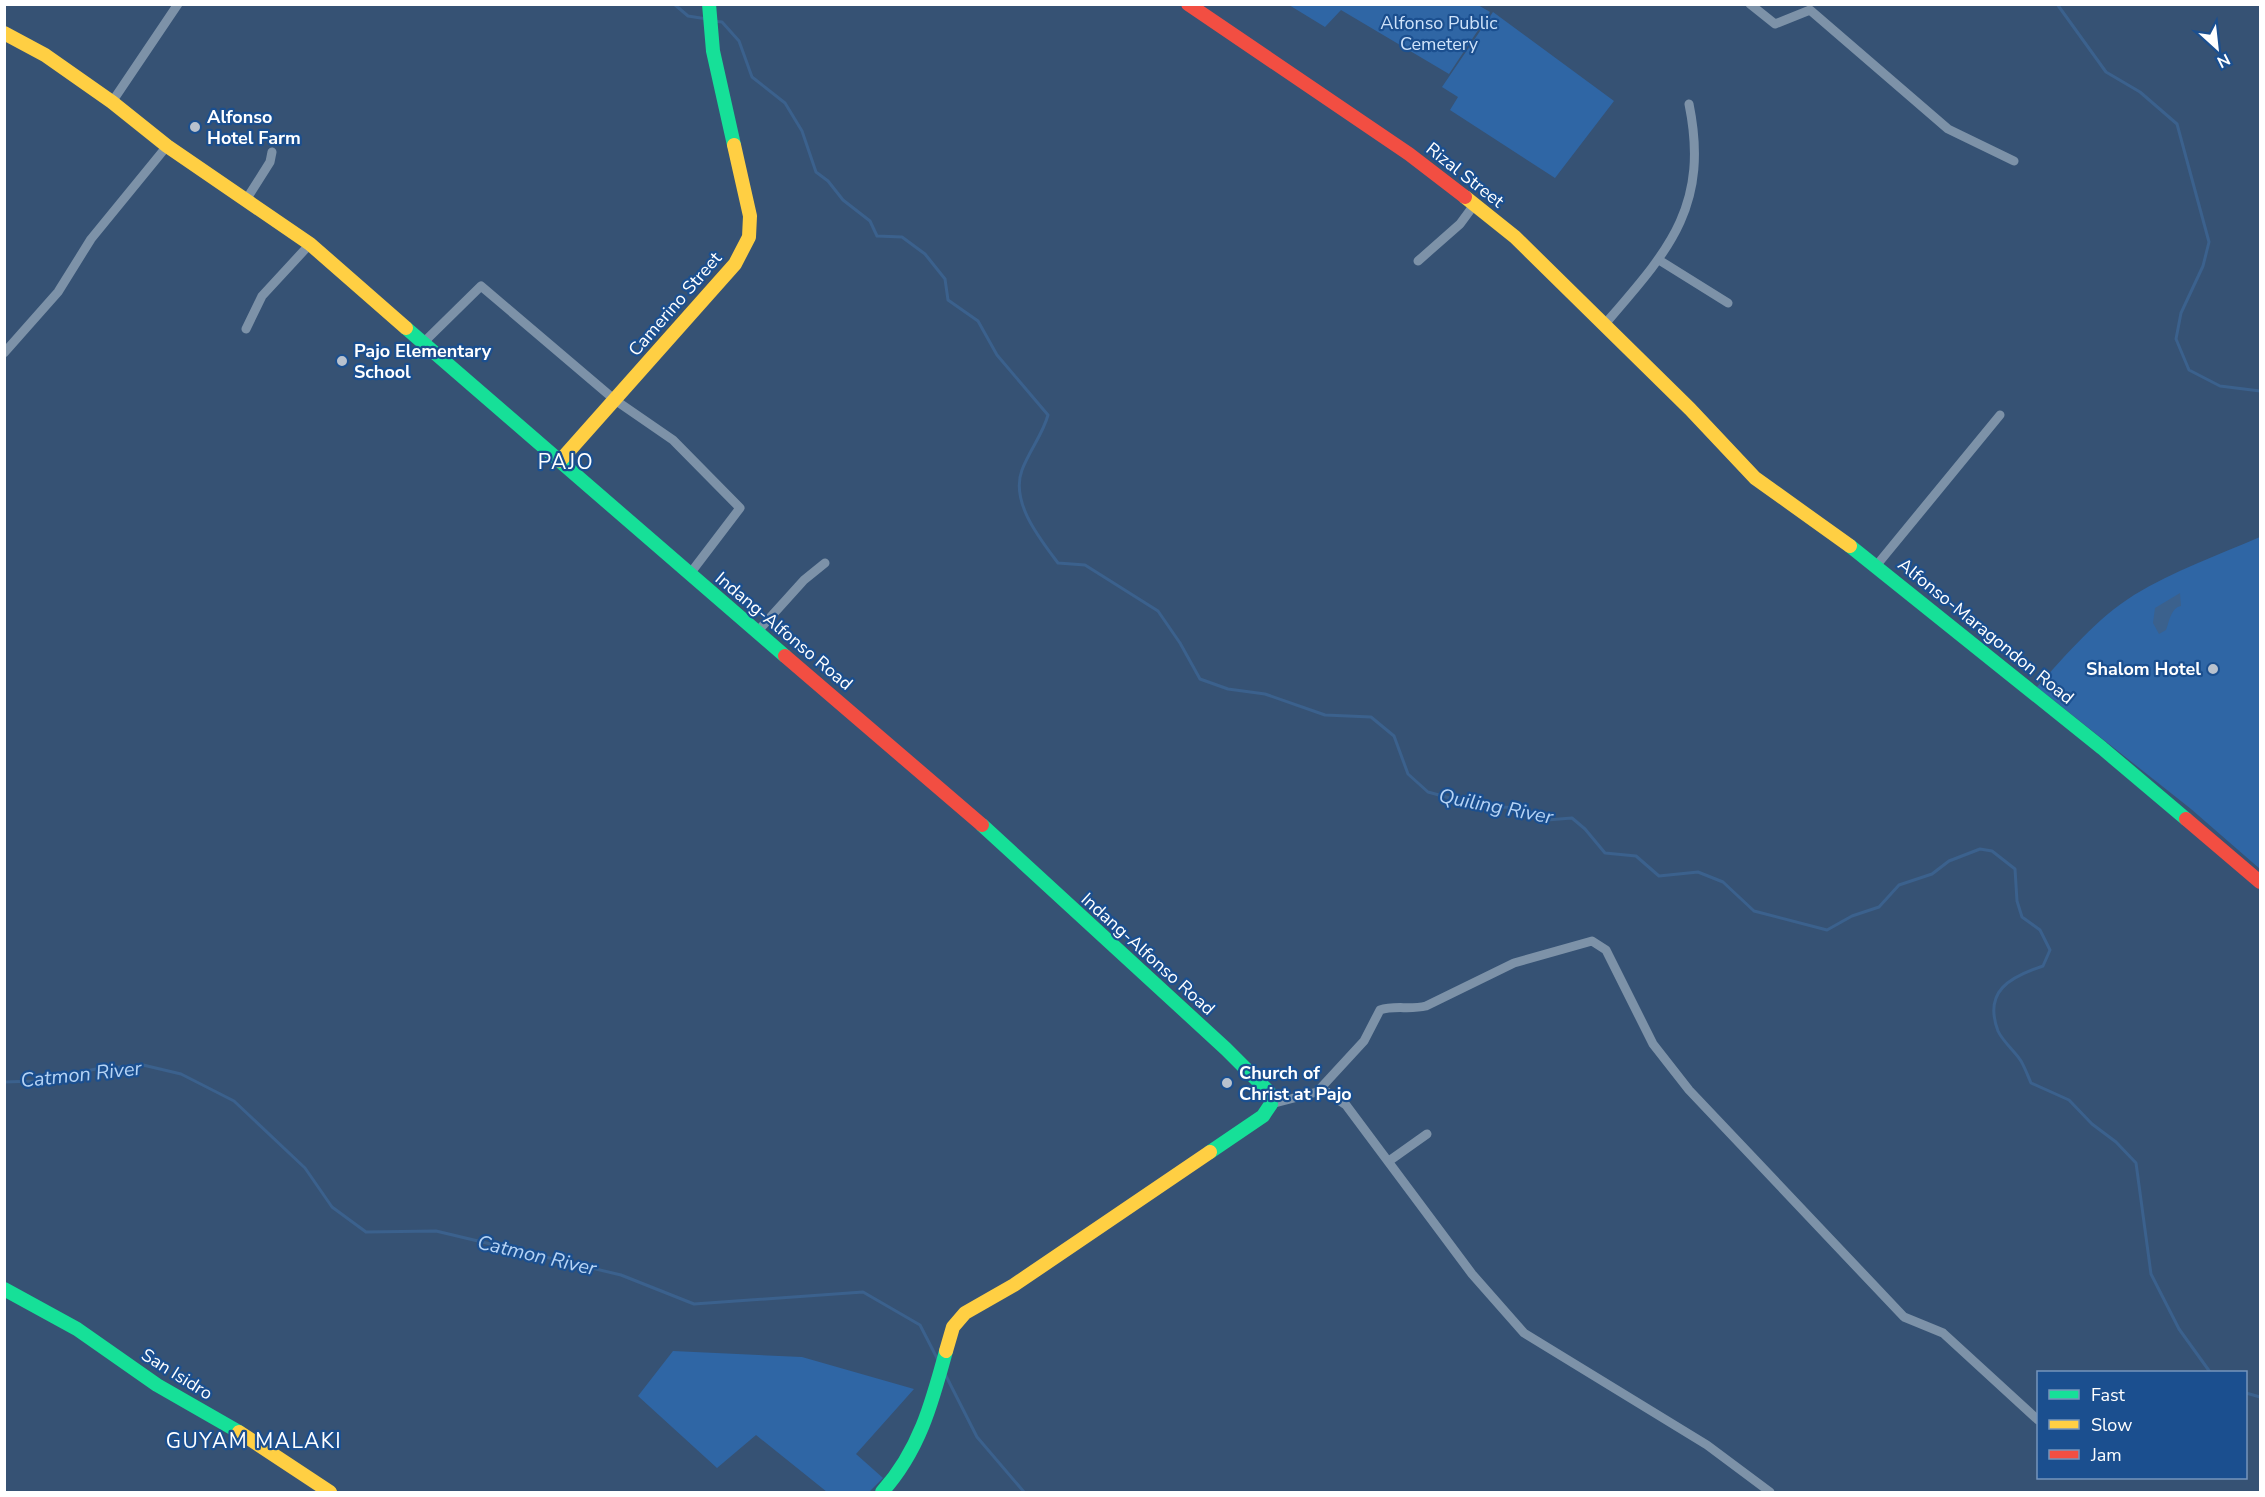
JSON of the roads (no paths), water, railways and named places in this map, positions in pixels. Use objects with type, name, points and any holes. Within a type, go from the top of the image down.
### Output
[{"type":"main road","name":"Rizal Street","points":[[1188,4],[1342,107],[1474,204],[1515,237],[1690,408]]},
{"type":"main road","name":"Camerino Street","points":[[560,461],[735,264],[749,237],[750,216],[712,46],[709,5]]},
{"type":"main road","name":"Indang-Alfonso Road","points":[[4,33],[45,55],[112,102],[167,146],[310,244],[689,575],[943,789],[1226,1049],[1269,1092],[1271,1104]]},
{"type":"main road","name":"Alfonso-Maragondon Road","points":[[1690,408],[1755,478],[1825,526],[1876,566],[2102,748],[2260,882]]},
{"type":"main road","points":[[888,1491],[910,1457],[924,1425],[958,1318],[973,1307],[1005,1291],[1196,1163],[1263,1116],[1271,1104]]},
{"type":"main road","name":"San Isidro","points":[[4,1289],[77,1329],[157,1385],[252,1439],[330,1492]]},
{"type":"street","points":[[112,102],[178,4]]},
{"type":"street","points":[[1750,4],[1775,24],[1810,10],[1948,129],[2014,161]]},
{"type":"street","points":[[1605,324],[1659,260],[1679,227],[1689,202],[1695,147],[1689,104]]},
{"type":"street","points":[[4,353],[58,291],[91,239],[167,146]]},
{"type":"street","points":[[246,200],[270,162],[272,152]]},
{"type":"street","points":[[1418,261],[1460,224],[1474,204]]},
{"type":"street","points":[[246,329],[262,296],[310,244]]},
{"type":"street","points":[[1659,260],[1728,303]]},
{"type":"street","points":[[423,343],[481,286],[615,400],[672,440],[740,508],[689,575]]},
{"type":"street","points":[[1876,566],[2000,415]]},
{"type":"street","points":[[757,632],[804,580],[825,563]]},
{"type":"street","points":[[1317,1092],[1364,1041],[1380,1010],[1387,1008],[1411,1010],[1426,1006],[1514,963],[1592,941],[1599,944],[1606,950],[1653,1044],[1689,1090],[1904,1317],[1943,1333],[2037,1419]]},
{"type":"street","points":[[1271,1104],[1317,1092],[1327,1092],[1346,1105],[1472,1274],[1524,1333],[1707,1445],[1770,1492]]},
{"type":"street","points":[[1389,1161],[1427,1134]]},
{"type":"waterway","name":"Quiling River","points":[[674,4],[688,16],[707,19]]},
{"type":"waterway","points":[[2057,4],[2106,72],[2140,92],[2177,124],[2209,242],[2203,266],[2181,313],[2176,339],[2189,370],[2220,386],[2260,391]]},
{"type":"waterway","name":"Quiling River","points":[[713,21],[722,22],[739,41],[752,77],[785,103],[802,131],[816,172],[828,181],[843,200],[870,221],[877,236],[902,237],[925,254],[945,279],[948,300],[978,321],[997,355],[1048,415],[1025,463],[1019,482],[1023,507],[1029,520],[1058,563],[1085,565],[1158,611],[1180,643],[1200,679],[1228,689],[1265,694],[1325,715],[1371,717],[1394,736],[1408,774],[1428,792],[1479,806],[1522,808],[1547,820],[1572,818],[1585,829],[1605,853],[1636,856],[1659,876],[1698,872],[1723,882],[1754,911],[1827,930],[1852,916],[1879,907],[1899,885],[1932,874],[1949,861],[1980,849],[1992,851],[2015,869],[2017,901],[2022,917],[2040,930],[2050,950],[2043,966],[2020,975],[2002,988],[1994,1006],[1998,1031],[2021,1061],[2031,1083],[2069,1100],[2136,1163],[2151,1274],[2179,1329],[2209,1371]]},
{"type":"waterway","name":"Catmon River","points":[[4,1082],[37,1081],[96,1069],[143,1065],[181,1074],[234,1101],[305,1168],[332,1207],[366,1232],[436,1231],[621,1275],[694,1304],[863,1292],[920,1325],[938,1360]]},
{"type":"waterway","name":"Catmon River","points":[[945,1374],[977,1437],[1024,1492]]},
{"type":"waterway","name":"Quiling River","points":[[2247,1393],[2260,1397]]},
{"type":"place","name":"Alfonso Hotel Farm","points":[[195,127]]},
{"type":"place","name":"Pajo Elementary School","points":[[342,361]]},
{"type":"place","name":"Shalom Hotel","points":[[2213,669]]},
{"type":"place","name":"Church of Christ at Pajo","points":[[1227,1083]]},
{"type":"district","name":"PAJO","points":[[566,462]]},
{"type":"district","name":"GUYAM MALAKI","points":[[254,1441]]},
{"type":"park label","name":"Alfonso Public Cemetery","points":[[1439,33]]}]
